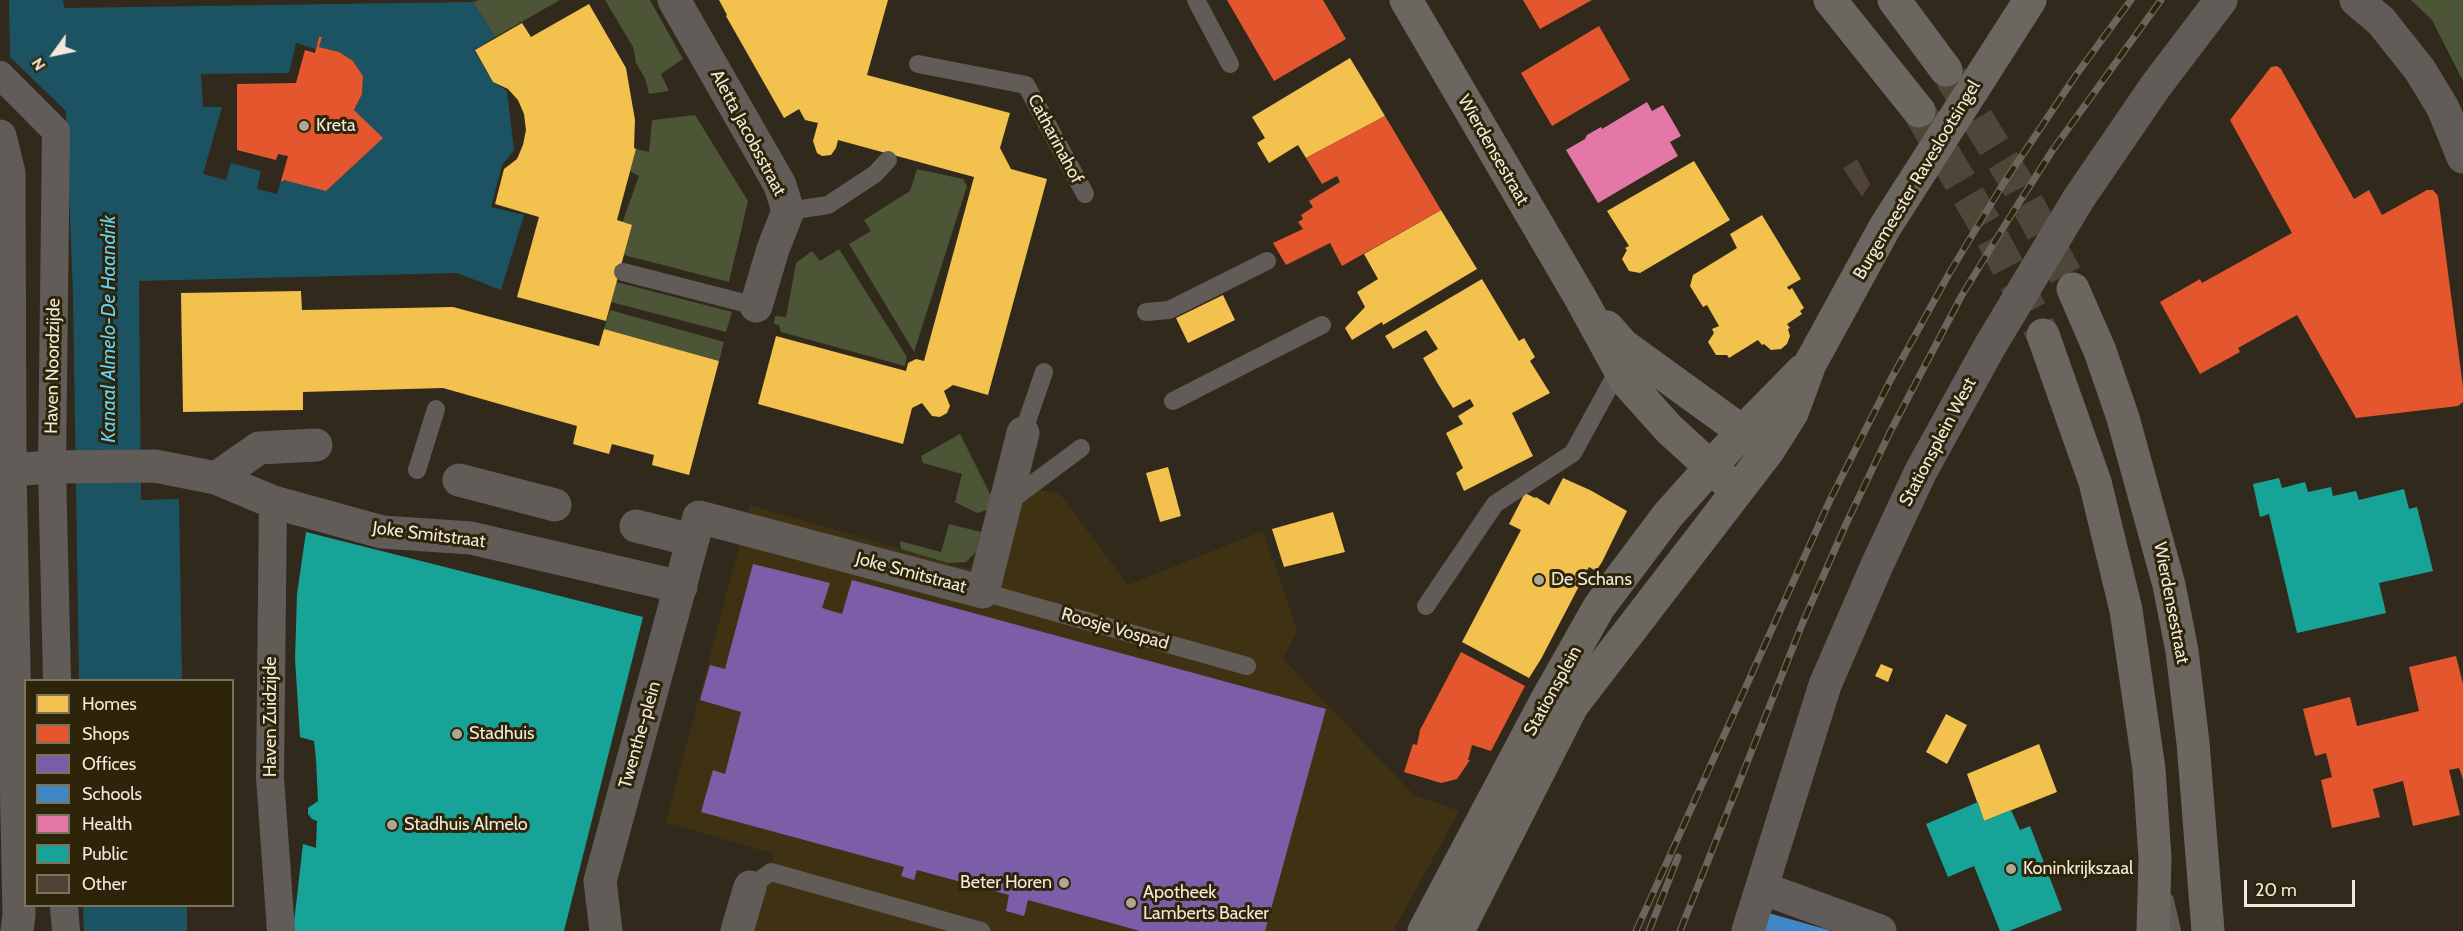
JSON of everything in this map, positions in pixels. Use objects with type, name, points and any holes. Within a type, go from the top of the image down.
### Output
[{"type":"main road","name":"Wierdensestraat","points":[[1406,0],[1581,299],[1626,381],[1709,468],[1737,491]]},
{"type":"main road","points":[[1830,0],[1919,111]]},
{"type":"main road","points":[[1894,0],[1946,69]]},
{"type":"main road","name":"Burgemeester Raveslootsingel","points":[[1737,491],[1768,451],[1792,413],[1810,364],[1901,200],[2030,0]]},
{"type":"main road","name":"Wierdensestraat","points":[[2073,289],[2100,351],[2123,418],[2169,585],[2182,651],[2193,743],[2208,931]]},
{"type":"main road","name":"Wierdensestraat","points":[[1581,299],[1623,345],[1768,451]]},
{"type":"main road","points":[[2043,335],[2095,482],[2126,610],[2149,769],[2155,858],[2153,931]]},
{"type":"main road","name":"Burgemeester Raveslootsingel","points":[[1709,468],[1810,364]]},
{"type":"main road","name":"Stationsplein","points":[[1424,931],[1547,699],[1599,607],[1668,515],[1709,468]]},
{"type":"main road","name":"Stationsplein","points":[[1458,931],[1572,706],[1737,491]]},
{"type":"street","name":"Aletta Jacobsstraat","points":[[674,0],[780,185],[788,211],[773,249],[756,306]]},
{"type":"street","name":"Stationsplein West","points":[[1748,931],[1825,685],[1876,565],[1921,471],[1990,346],[2079,198],[2156,87],[2221,0]]},
{"type":"street","points":[[2356,0],[2381,21],[2421,70],[2443,108],[2463,158]]},
{"type":"street","name":"Haven Noordzijde","points":[[0,75],[56,131],[60,467],[57,679]]},
{"type":"street","points":[[0,136],[9,173],[10,471],[19,915],[16,931]]},
{"type":"street","points":[[983,592],[1023,433]]},
{"type":"street","points":[[216,478],[259,448],[316,445]]},
{"type":"street","name":"Joke Smitstraat","points":[[10,471],[60,467],[155,466],[216,478],[273,502],[382,532],[471,538],[681,587]]},
{"type":"street","points":[[459,480],[555,505]]},
{"type":"street","name":"Haven Zuidzijde","points":[[273,502],[270,777],[281,931]]},
{"type":"street","name":"Joke Smitstraat","points":[[636,526],[696,529],[983,592]]},
{"type":"street","name":"Twenthe-plein","points":[[606,931],[600,881],[696,529]]},
{"type":"street","points":[[737,931],[761,880]]},
{"type":"street","points":[[1762,888],[1880,931]]},
{"type":"street","points":[[64,907],[66,931]]},
{"type":"lane","points":[[1196,0],[1230,64]]},
{"type":"lane","name":"Catharinahof","points":[[918,64],[1026,85],[1085,194]]},
{"type":"lane","points":[[788,211],[828,205],[875,174],[888,160]]},
{"type":"lane","points":[[1146,312],[1169,310],[1267,261]]},
{"type":"lane","points":[[623,272],[756,306]]},
{"type":"lane","points":[[1173,401],[1322,325]]},
{"type":"lane","points":[[1426,606],[1495,504],[1573,453],[1619,369]]},
{"type":"lane","points":[[1023,433],[1044,372]]},
{"type":"lane","points":[[417,470],[436,409]]},
{"type":"lane","points":[[1006,505],[1081,448]]},
{"type":"lane","name":"Roosje Vospad","points":[[983,592],[1247,666]]},
{"type":"lane","points":[[2155,858],[2172,931]]},
{"type":"lane","points":[[761,880],[981,931]]},
{"type":"shaded area","points":[[1003,482],[1060,494],[1128,585],[1263,531],[1297,631],[1283,659],[1414,795],[1459,811],[1393,931],[754,931],[774,854],[666,822],[750,505],[969,569]]},
{"type":"green space","points":[[479,0],[560,0],[495,37],[473,2]]},
{"type":"green space","points":[[605,0],[650,0],[683,59],[661,74],[669,91],[649,94],[645,78],[636,63],[633,47]]},
{"type":"green space","points":[[2411,0],[2463,0],[2463,81],[2432,20]]},
{"type":"green space","points":[[695,115],[748,201],[729,282],[624,255],[629,235],[619,232],[639,176],[630,171],[636,149],[649,152],[652,120]]},
{"type":"green space","points":[[917,169],[963,179],[967,186],[914,352],[849,244],[871,231],[864,220],[910,191]]},
{"type":"green space","points":[[839,249],[907,357],[905,366],[781,332],[779,325],[774,324],[775,316],[786,317],[796,263],[812,251],[820,261]]},
{"type":"green space","points":[[616,282],[732,312],[726,332],[611,302]]},
{"type":"green space","points":[[610,310],[724,342],[719,361],[604,329]]},
{"type":"green space","points":[[960,434],[991,496],[990,509],[977,513],[955,502],[962,474],[923,463],[921,456]]},
{"type":"green space","points":[[949,524],[981,532],[976,552],[966,562],[948,563],[901,549],[900,541],[941,552]]},
{"type":"water","name":"Kanaal Almelo-De Haandrik","points":[[9,0],[63,0],[64,8],[473,2],[495,37],[474,50],[493,82],[507,91],[514,150],[502,165],[491,207],[524,215],[501,290],[457,273],[139,281],[141,500],[179,499],[182,679],[79,679],[73,295],[66,111],[10,57]],"holes":[[[319,37],[322,38],[319,47],[339,52],[353,61],[363,76],[362,94],[354,110],[382,138],[283,182],[281,181],[283,173],[238,149],[315,53]]]},
{"type":"water","points":[[83,907],[187,907],[187,931],[84,931]]},
{"type":"pier","points":[[296,43],[316,49],[315,53],[309,53],[278,154],[288,156],[277,194],[257,189],[261,171],[231,163],[226,180],[203,174],[222,107],[203,107],[201,74],[289,73]]},
{"type":"building: Homes","points":[[719,0],[888,0],[867,75],[1010,113],[1000,148],[1011,169],[1047,179],[988,395],[953,385],[944,391],[950,406],[947,413],[940,417],[932,416],[922,403],[912,408],[903,444],[758,404],[776,336],[906,371],[908,363],[916,359],[924,361],[974,177],[838,140],[831,155],[822,156],[817,153],[813,141],[818,123],[805,120],[799,109],[784,118]]},
{"type":"building: Homes","points":[[589,4],[626,68],[635,120],[634,148],[636,149],[617,220],[632,225],[606,321],[517,297],[539,217],[495,204],[504,169],[517,159],[523,145],[526,130],[524,114],[518,100],[508,89],[493,82],[475,50],[522,23],[531,37]]},
{"type":"building: Homes","points":[[1350,58],[1385,116],[1306,158],[1298,145],[1269,163],[1257,143],[1265,138],[1252,117]]},
{"type":"building: Homes","points":[[1694,161],[1730,220],[1640,273],[1629,271],[1622,259],[1627,250],[1625,248],[1629,246],[1607,211]]},
{"type":"building: Homes","points":[[1441,210],[1477,269],[1383,325],[1382,322],[1352,340],[1345,328],[1365,307],[1357,292],[1378,279],[1364,254]]},
{"type":"building: Homes","points":[[1762,215],[1801,279],[1787,287],[1789,290],[1792,288],[1804,308],[1800,311],[1802,314],[1787,324],[1790,328],[1788,329],[1790,336],[1787,344],[1781,349],[1771,350],[1758,340],[1729,358],[1727,355],[1716,355],[1708,342],[1714,333],[1712,329],[1719,326],[1707,305],[1703,307],[1690,286],[1693,275],[1737,248],[1730,234]]},
{"type":"building: Homes","points":[[1482,279],[1519,341],[1524,338],[1535,357],[1530,361],[1550,393],[1512,413],[1533,456],[1464,491],[1456,473],[1463,468],[1446,433],[1463,424],[1458,416],[1474,406],[1470,399],[1453,408],[1423,358],[1438,349],[1426,330],[1393,349],[1385,336]]},
{"type":"building: Homes","points":[[301,291],[302,310],[453,307],[599,346],[604,329],[719,361],[689,475],[652,465],[654,455],[612,444],[609,454],[573,444],[577,426],[443,388],[303,392],[303,410],[183,412],[181,293]]},
{"type":"building: Homes","points":[[1223,295],[1235,320],[1188,343],[1176,318]]},
{"type":"building: Homes","points":[[1168,467],[1181,516],[1160,522],[1146,473]]},
{"type":"building: Homes","name":"De Schans","points":[[1563,478],[1627,511],[1596,571],[1589,567],[1529,678],[1462,642],[1521,530],[1509,524],[1525,493],[1549,505]]},
{"type":"building: Homes","points":[[1333,512],[1345,552],[1284,567],[1272,529]]},
{"type":"building: Homes","points":[[1881,664],[1893,669],[1888,682],[1875,676]]},
{"type":"building: Homes","points":[[1946,714],[1967,725],[1947,764],[1926,752]]},
{"type":"building: Homes","points":[[2039,744],[2057,792],[1984,821],[1967,774]]},
{"type":"building: Shops","points":[[1227,0],[1323,0],[1346,39],[1274,81]]},
{"type":"building: Shops","points":[[1523,0],[1592,0],[1540,29]]},
{"type":"building: Shops","points":[[1599,26],[1630,80],[1552,126],[1521,73]]},
{"type":"building: Shops","points":[[319,37],[322,37],[319,47],[339,52],[353,61],[363,76],[362,94],[354,110],[383,138],[326,191],[281,181],[288,156],[278,154],[276,160],[237,150],[237,84],[296,83],[305,50],[315,53]]},
{"type":"building: Shops","points":[[2277,66],[2281,69],[2354,199],[2369,190],[2382,215],[2427,190],[2433,190],[2438,196],[2463,387],[2463,402],[2458,406],[2356,418],[2297,315],[2238,348],[2240,352],[2200,374],[2160,302],[2200,279],[2202,283],[2292,233],[2230,120],[2271,67]]},
{"type":"building: Shops","points":[[1385,116],[1441,210],[1342,266],[1330,243],[1286,265],[1273,243],[1303,229],[1298,222],[1303,219],[1301,215],[1313,207],[1309,201],[1340,182],[1337,176],[1322,184],[1306,158]]},
{"type":"building: Shops","points":[[1461,652],[1525,686],[1491,751],[1472,745],[1468,760],[1470,760],[1457,779],[1441,783],[1404,772],[1413,744],[1417,745],[1420,730]]},
{"type":"building: Shops","points":[[2456,656],[2463,684],[2463,779],[2459,768],[2449,770],[2460,815],[2413,826],[2403,781],[2373,789],[2380,817],[2332,828],[2321,780],[2332,777],[2326,753],[2315,756],[2303,709],[2350,697],[2357,726],[2419,711],[2409,667]]},
{"type":"building: Offices","points":[[753,564],[830,583],[822,608],[842,614],[852,580],[1326,709],[1265,931],[1140,931],[1028,900],[1024,916],[1006,911],[1009,895],[917,870],[914,880],[901,876],[904,867],[701,812],[713,770],[725,774],[741,712],[700,700],[710,665],[725,669]]},
{"type":"building: Schools","points":[[1761,911],[1829,930],[1829,931],[1756,931]]},
{"type":"building: Health","points":[[1647,102],[1652,111],[1663,105],[1672,120],[1681,136],[1670,142],[1678,156],[1598,203],[1566,150],[1585,139],[1587,135],[1601,127],[1602,129]]},
{"type":"building: Public","points":[[2279,478],[2282,488],[2305,482],[2308,492],[2331,487],[2333,496],[2356,491],[2359,500],[2404,489],[2409,509],[2417,507],[2433,571],[2379,583],[2386,613],[2297,633],[2269,514],[2260,517],[2253,484]]},
{"type":"building: Public","name":"Stadhuis","points":[[306,532],[643,617],[564,931],[293,931],[303,844],[316,848],[317,821],[308,814],[308,808],[318,801],[314,741],[300,737],[295,659],[297,594]]},
{"type":"building: Public","name":"Koninkrijkszaal","points":[[1978,802],[1984,821],[2011,810],[2020,830],[2030,826],[2062,910],[2009,931],[2000,931],[1974,866],[1948,877],[1926,824]]},
{"type":"building: Other","points":[[1857,159],[1870,184],[1862,197],[1843,168]]},
{"type":"tunnel","points":[[1951,77],[2016,182],[2073,289]]},
{"type":"tunnel","points":[[1919,111],[1989,231],[2043,335]]},
{"type":"railway","points":[[1636,931],[1830,500],[1891,379],[1950,272],[2003,184],[2076,75],[2131,0]]},
{"type":"railway","points":[[1680,931],[1803,622],[1890,432],[1962,295],[2008,220],[2052,151],[2161,0]]},
{"type":"railway","points":[[1649,931],[1678,857]]},
{"type":"place","name":"Kreta","points":[[304,126]]},
{"type":"place","name":"De Schans","points":[[1539,580]]},
{"type":"place","name":"Stadhuis","points":[[457,734]]},
{"type":"place","name":"Stadhuis Almelo","points":[[392,825]]},
{"type":"place","name":"Koninkrijkszaal","points":[[2011,869]]},
{"type":"place","name":"Beter Horen","points":[[1064,883]]},
{"type":"place","name":"Apotheek Lamberts Backer","points":[[1131,903]]}]
